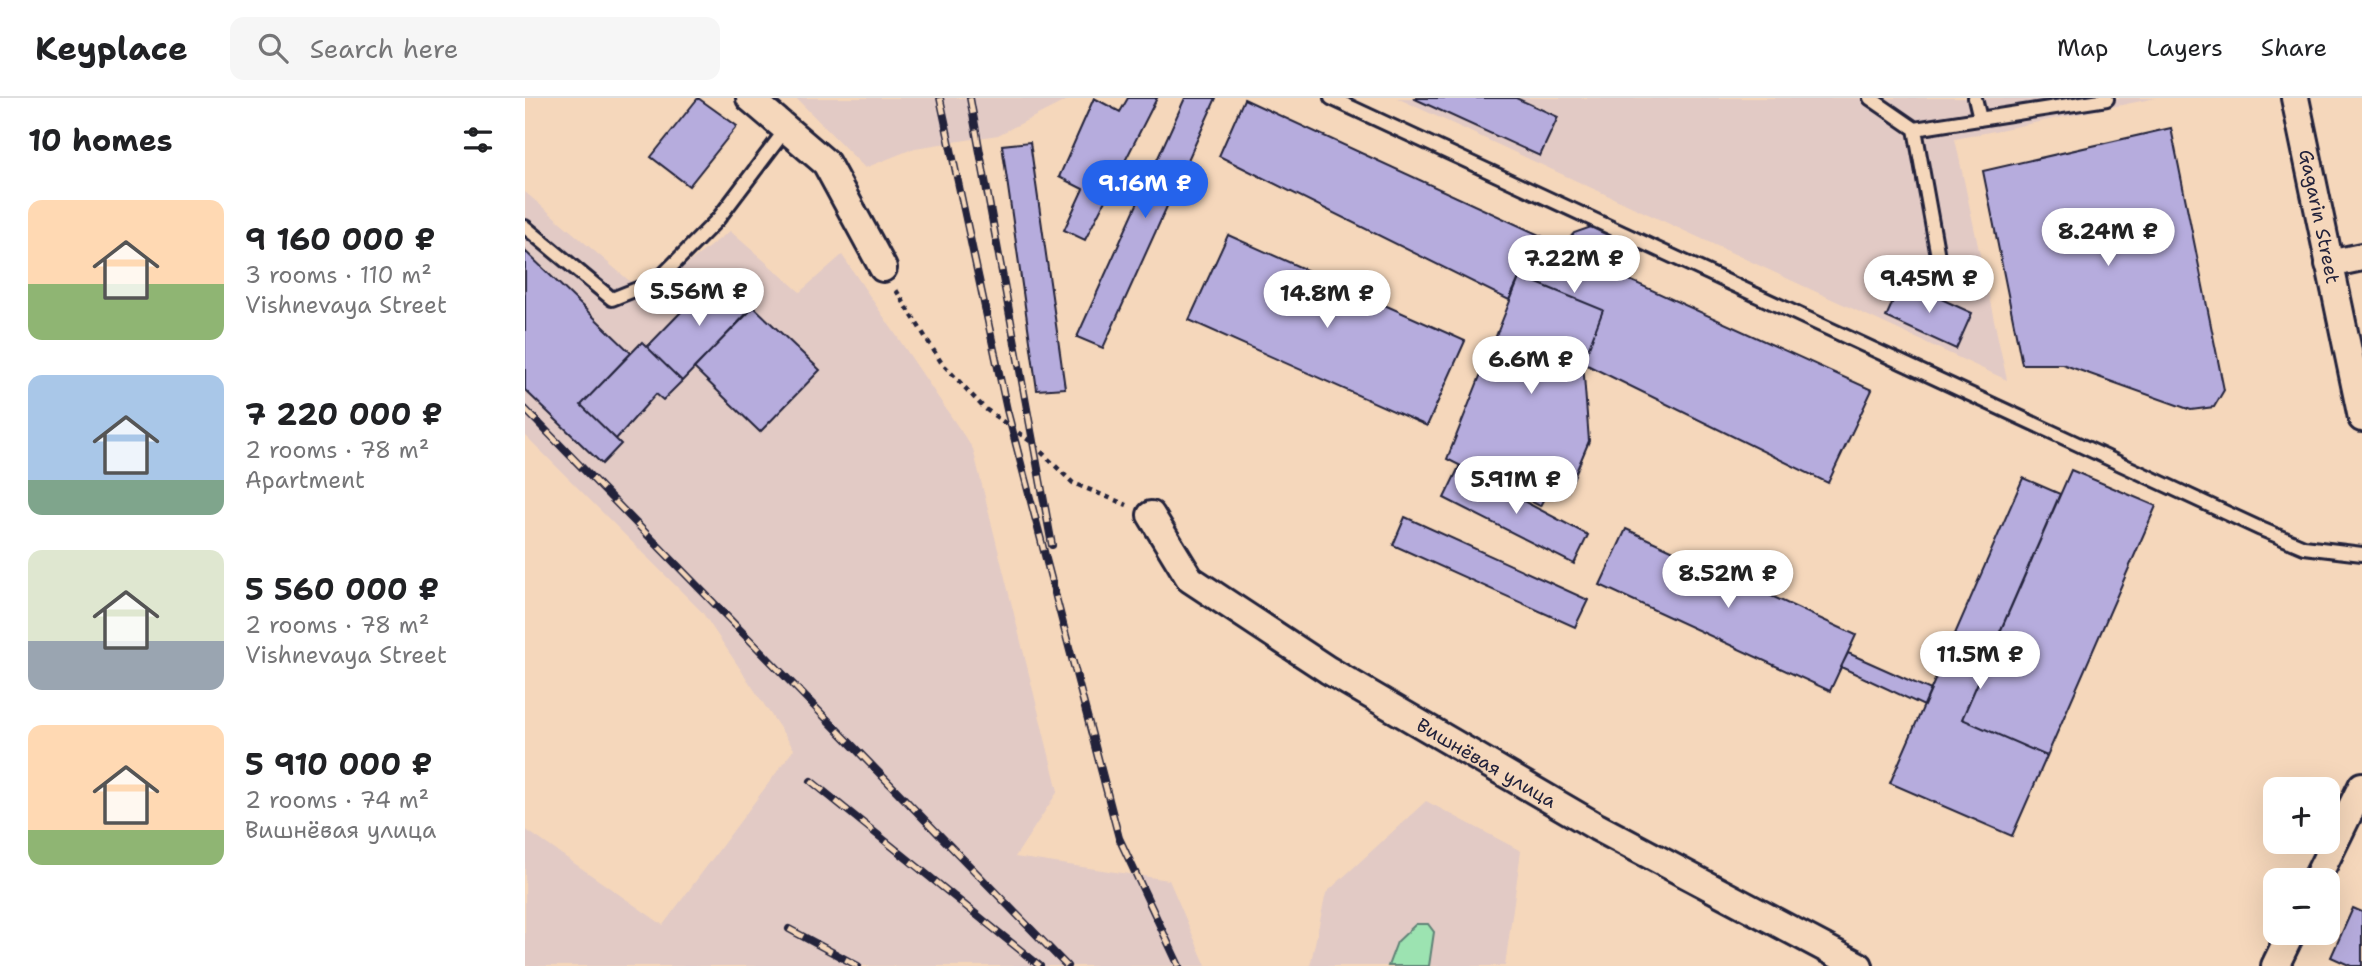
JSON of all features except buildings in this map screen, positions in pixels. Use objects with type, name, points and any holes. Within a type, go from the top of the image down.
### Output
[{"type":"street","points":[[750,98],[826,163],[883,268]]},
{"type":"street","name":"Gagarin Street","points":[[2295,98],[2362,418]]},
{"type":"street","points":[[2329,264],[2362,257]]},
{"type":"street","name":"Вишнёвая улица","points":[[1151,515],[1190,579],[1328,670],[1597,827],[1859,966]]},
{"type":"street","points":[[2322,868],[2362,786]]},
{"type":"street","points":[[2275,966],[2285,945]]},
{"type":"lane","points":[[1331,98],[2261,529],[2304,547],[2362,554]]},
{"type":"lane","points":[[1870,98],[1916,129],[2107,99]]},
{"type":"lane","points":[[1975,98],[1980,119]]},
{"type":"lane","points":[[525,227],[612,299],[657,281],[718,219],[786,129]]},
{"type":"lane","points":[[1916,129],[1941,273]]},
{"type":"path","points":[[883,268],[941,362],[984,408],[1030,441],[1073,483],[1151,515]]},
{"type":"shaded area","points":[[796,98],[1071,98],[998,135],[915,148],[865,168]]},
{"type":"shaded area","points":[[1397,98],[2156,98],[1955,139],[2007,380]]},
{"type":"shaded area","points":[[525,192],[646,295],[730,231],[800,292],[842,255],[973,449],[1058,791],[1015,857],[1169,880],[1206,966],[525,966],[525,829],[663,925],[794,749],[702,612],[525,435]]},
{"type":"shaded area","points":[[1426,801],[1521,851],[1505,966],[1310,966],[1326,893]]},
{"type":"green space","points":[[1416,924],[1428,924],[1434,932],[1429,966],[1388,966],[1397,942]]},
{"type":"railway","points":[[940,98],[1007,410],[1119,838],[1179,966]]},
{"type":"railway","points":[[970,98],[1052,545]]},
{"type":"railway","points":[[525,409],[1067,966]]},
{"type":"railway","points":[[811,781],[1040,966]]},
{"type":"railway","points":[[789,929],[858,966]]}]
